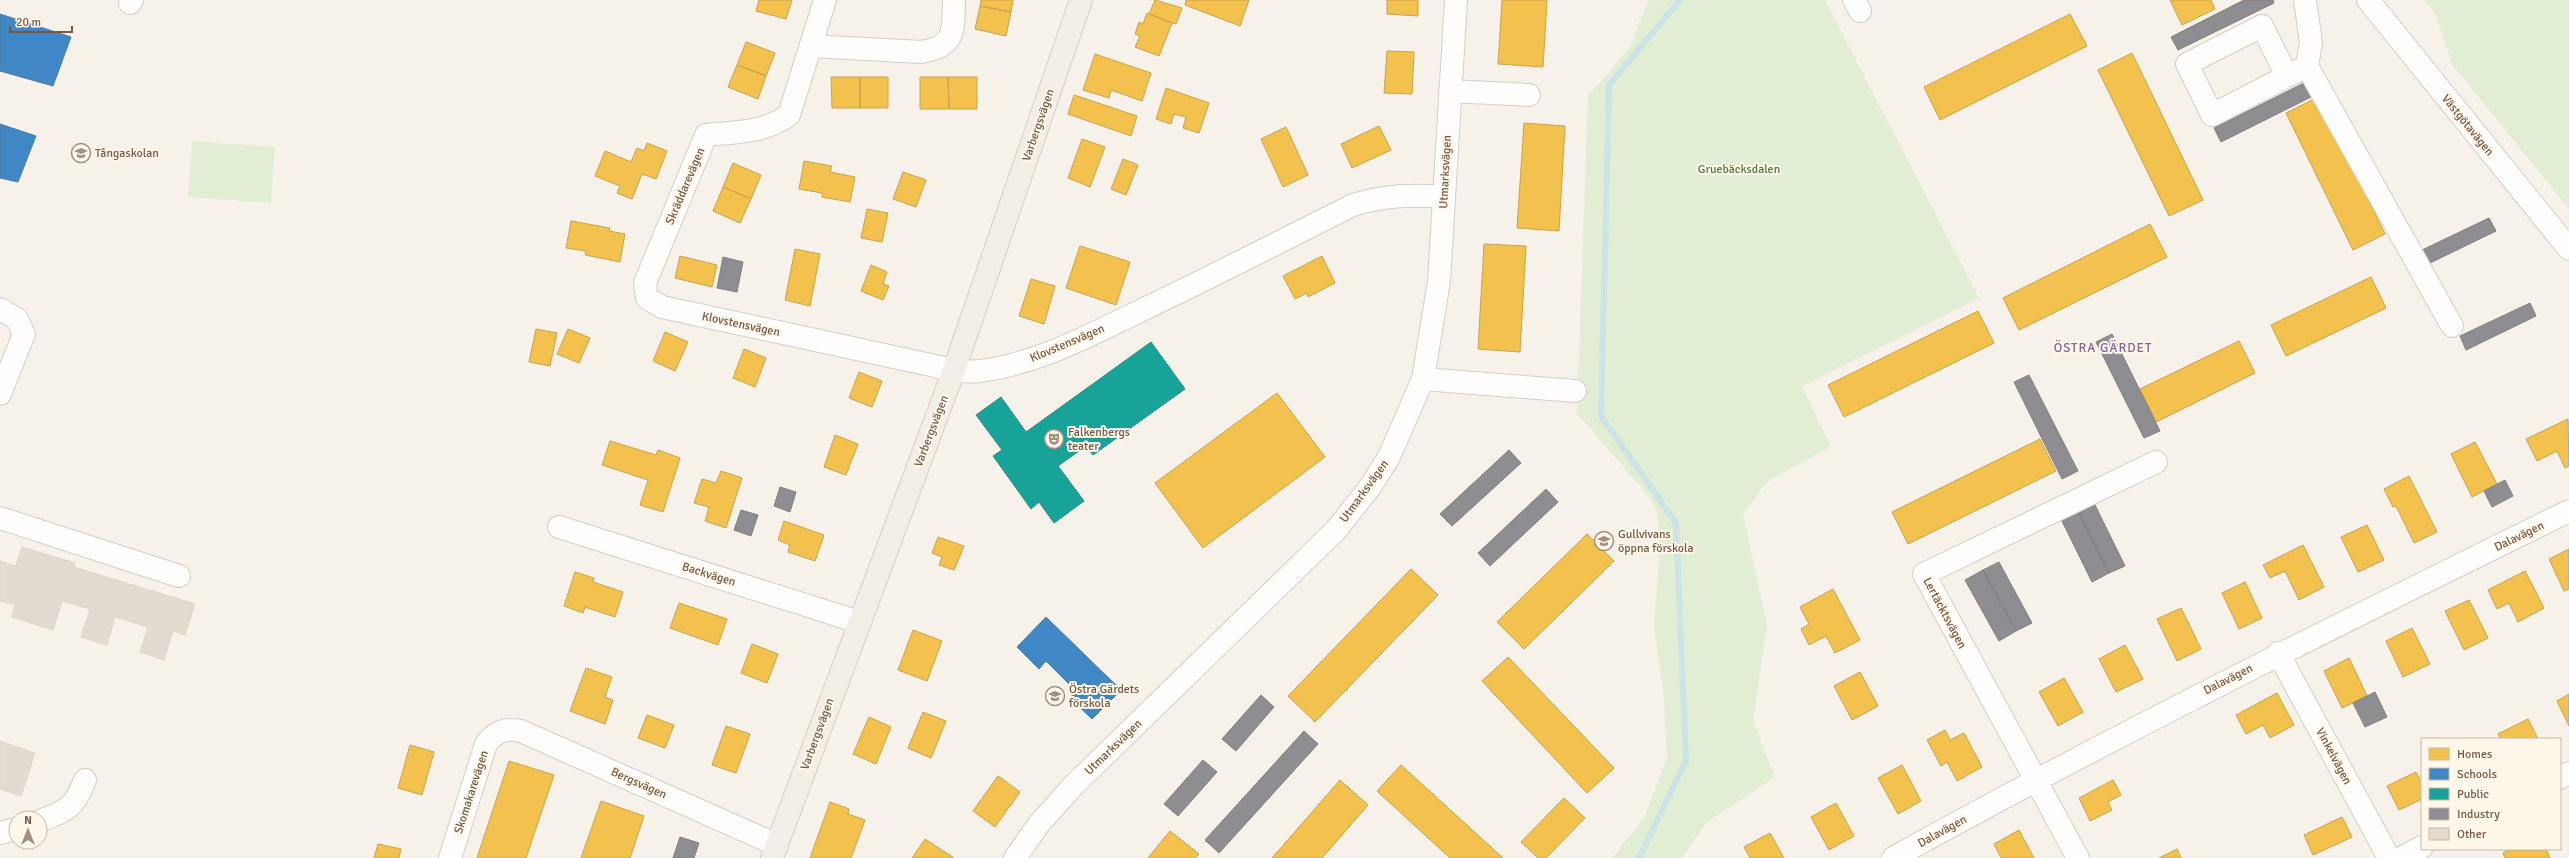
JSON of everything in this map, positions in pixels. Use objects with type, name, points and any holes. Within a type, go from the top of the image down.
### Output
[{"type":"main road","name":"Varbergsvägen","points":[[774,852],[954,370],[1080,0]]},
{"type":"street","name":"Skräddarevägen","points":[[647,298],[645,283],[706,134],[761,130],[778,123],[789,115],[825,0]]},
{"type":"street","points":[[811,46],[921,52],[936,50],[944,47],[949,38],[953,22],[954,0]]},
{"type":"street","name":"Utmarksvägen","points":[[1015,858],[1039,824],[1074,785],[1336,530],[1370,486],[1389,457],[1423,379],[1439,281],[1456,0]]},
{"type":"street","points":[[2305,0],[2311,43],[2307,66],[2452,326]]},
{"type":"street","name":"Västgötavägen","points":[[2368,0],[2569,249]]},
{"type":"street","points":[[2287,76],[2262,26],[2187,64],[2212,115],[2307,66]]},
{"type":"street","points":[[1450,91],[1529,95]]},
{"type":"street","name":"Klovstensvägen","points":[[647,298],[662,307],[954,370],[978,371],[1005,367],[1050,353],[1185,290],[1353,205],[1374,198],[1397,196],[1444,197]]},
{"type":"street","points":[[0,309],[17,319],[24,334],[0,394]]},
{"type":"street","points":[[1423,379],[1575,391]]},
{"type":"street","name":"Lertäcktsvägen","points":[[2078,858],[1924,574],[2156,462]]},
{"type":"street","name":"Dalavägen","points":[[1893,858],[2035,779],[2278,654],[2569,511]]},
{"type":"street","points":[[0,518],[179,576]]},
{"type":"street","name":"Backvägen","points":[[559,527],[859,622]]},
{"type":"street","name":"Vinkelvägen","points":[[2278,654],[2389,858]]},
{"type":"street","name":"Bergsvägen","points":[[499,731],[510,729],[521,731],[774,852]]},
{"type":"street","name":"Skomakarevägen","points":[[450,858],[486,744],[499,731]]},
{"type":"street","points":[[48,818],[71,808],[79,796],[85,780]]},
{"type":"street","points":[[2400,858],[2421,848]]},
{"type":"green space","name":"Gruebäcksdalen","points":[[1648,0],[1825,0],[1979,298],[1802,386],[1831,447],[1768,481],[1743,514],[1767,625],[1753,721],[1775,777],[1707,822],[1682,858],[1612,858],[1644,818],[1667,758],[1664,698],[1654,627],[1659,560],[1658,517],[1651,499],[1577,413],[1588,96],[1630,47]]},
{"type":"green space","points":[[2424,0],[2569,0],[2569,209],[2452,64],[2434,12]]},
{"type":"green space","points":[[192,141],[275,147],[271,203],[188,197]]},
{"type":"building: Homes","points":[[759,0],[792,0],[786,19],[756,11]]},
{"type":"building: Homes","points":[[981,0],[1013,0],[1011,12],[980,6]]},
{"type":"building: Homes","points":[[1155,0],[1182,8],[1176,24],[1149,14]]},
{"type":"building: Homes","points":[[1186,0],[1249,0],[1240,26],[1185,5]]},
{"type":"building: Homes","points":[[1387,0],[1418,0],[1418,16],[1387,14]]},
{"type":"building: Homes","points":[[1502,0],[1547,0],[1543,67],[1498,64]]},
{"type":"building: Homes","points":[[2170,0],[2211,0],[2215,9],[2182,25]]},
{"type":"building: Homes","points":[[980,6],[1011,12],[1006,36],[975,29]]},
{"type":"building: Homes","points":[[1147,13],[1172,23],[1159,56],[1135,47],[1140,36],[1135,34],[1139,22],[1143,24]]},
{"type":"building: Homes","points":[[2070,14],[2087,46],[1940,120],[1924,87]]},
{"type":"building: Homes","points":[[746,42],[775,53],[766,76],[737,65]]},
{"type":"building: Homes","points":[[1387,51],[1414,52],[1412,94],[1384,93]]},
{"type":"building: Homes","points":[[2132,53],[2203,200],[2169,216],[2098,70]]},
{"type":"building: Homes","points":[[1095,54],[1151,73],[1142,101],[1111,90],[1109,98],[1083,90]]},
{"type":"building: Homes","points":[[737,65],[766,76],[758,99],[728,87]]},
{"type":"building: Homes","points":[[831,77],[860,77],[860,108],[832,108]]},
{"type":"building: Homes","points":[[860,77],[888,77],[888,108],[860,108]]},
{"type":"building: Homes","points":[[920,77],[948,77],[949,109],[920,109]]},
{"type":"building: Homes","points":[[948,77],[977,77],[977,109],[949,109]]},
{"type":"building: Homes","points":[[1166,88],[1209,103],[1199,133],[1183,128],[1186,117],[1174,114],[1171,124],[1156,119]]},
{"type":"building: Homes","points":[[1074,95],[1137,116],[1131,136],[1068,114]]},
{"type":"building: Homes","points":[[2318,97],[2385,234],[2353,250],[2286,113]]},
{"type":"building: Homes","points":[[1524,123],[1565,126],[1559,231],[1517,228]]},
{"type":"building: Homes","points":[[1379,126],[1391,150],[1352,168],[1341,144]]},
{"type":"building: Homes","points":[[1286,127],[1308,175],[1283,187],[1261,139]]},
{"type":"building: Homes","points":[[1082,139],[1105,147],[1090,187],[1068,178]]},
{"type":"building: Homes","points":[[647,143],[667,151],[656,179],[642,174],[632,199],[617,193],[620,186],[595,176],[605,151],[631,162],[637,148],[644,151]]},
{"type":"building: Homes","points":[[1123,159],[1138,165],[1126,195],[1111,189]]},
{"type":"building: Homes","points":[[804,161],[832,166],[830,172],[855,177],[850,202],[822,197],[822,193],[799,189]]},
{"type":"building: Homes","points":[[733,163],[761,175],[751,199],[723,187]]},
{"type":"building: Homes","points":[[903,172],[926,180],[916,207],[893,199]]},
{"type":"building: Homes","points":[[723,187],[751,199],[740,223],[713,211]]},
{"type":"building: Homes","points":[[867,209],[888,213],[882,242],[861,238]]},
{"type":"building: Homes","points":[[571,221],[610,228],[609,231],[625,234],[620,262],[585,255],[586,251],[566,248]]},
{"type":"building: Homes","points":[[2150,224],[2167,257],[2019,330],[2003,298]]},
{"type":"building: Homes","points":[[1484,244],[1526,246],[1520,352],[1478,349]]},
{"type":"building: Homes","points":[[1080,246],[1130,262],[1116,305],[1066,288]]},
{"type":"building: Homes","points":[[795,249],[820,254],[810,306],[785,300]]},
{"type":"building: Homes","points":[[680,256],[717,265],[712,287],[675,278]]},
{"type":"building: Homes","points":[[1322,256],[1335,283],[1308,297],[1307,293],[1295,299],[1283,276]]},
{"type":"building: Homes","points":[[871,265],[887,272],[883,284],[889,286],[883,300],[861,291]]},
{"type":"building: Homes","points":[[2371,277],[2386,308],[2286,356],[2271,325]]},
{"type":"building: Homes","points":[[1031,279],[1055,286],[1044,324],[1019,316]]},
{"type":"building: Homes","points":[[1978,311],[1994,343],[1844,417],[1828,385]]},
{"type":"building: Homes","points":[[536,329],[557,333],[550,366],[529,362]]},
{"type":"building: Homes","points":[[568,329],[590,338],[579,363],[557,354]]},
{"type":"building: Homes","points":[[665,332],[688,342],[675,371],[653,361]]},
{"type":"building: Homes","points":[[2239,341],[2255,373],[2156,422],[2140,389]]},
{"type":"building: Homes","points":[[744,349],[766,358],[755,387],[733,378]]},
{"type":"building: Homes","points":[[859,372],[882,381],[872,407],[849,398]]},
{"type":"building: Homes","points":[[1277,393],[1325,457],[1203,548],[1155,483]]},
{"type":"building: Homes","points":[[2568,419],[2569,466],[2565,468],[2557,451],[2537,461],[2526,439]]},
{"type":"building: Homes","points":[[835,435],[858,444],[846,475],[824,467]]},
{"type":"building: Homes","points":[[2040,439],[2056,471],[1908,544],[1892,512]]},
{"type":"building: Homes","points":[[610,441],[656,455],[658,450],[680,458],[663,512],[640,505],[648,480],[602,465]]},
{"type":"building: Homes","points":[[2475,442],[2497,484],[2472,497],[2451,454]]},
{"type":"building: Homes","points":[[721,471],[742,478],[726,528],[705,521],[709,507],[694,503],[702,479],[716,483]]},
{"type":"building: Homes","points":[[2409,476],[2437,532],[2414,543],[2396,506],[2393,507],[2384,489]]},
{"type":"building: Homes","points":[[784,521],[824,535],[815,561],[788,552],[790,545],[778,540]]},
{"type":"building: Homes","points":[[2367,525],[2384,560],[2358,572],[2341,537]]},
{"type":"building: Homes","points":[[1587,534],[1614,561],[1524,649],[1497,622]]},
{"type":"building: Homes","points":[[938,537],[964,546],[954,570],[939,565],[942,557],[932,553]]},
{"type":"building: Homes","points":[[2303,545],[2324,587],[2299,600],[2285,571],[2270,578],[2263,565]]},
{"type":"building: Homes","points":[[2569,549],[2569,589],[2564,591],[2549,559]]},
{"type":"building: Homes","points":[[1411,569],[1438,595],[1315,722],[1288,696]]},
{"type":"building: Homes","points":[[2525,571],[2544,608],[2518,622],[2509,603],[2497,609],[2488,590]]},
{"type":"building: Homes","points":[[575,572],[594,578],[593,582],[623,592],[615,617],[585,607],[583,613],[564,606]]},
{"type":"building: Homes","points":[[2245,582],[2262,618],[2239,629],[2222,593]]},
{"type":"building: Homes","points":[[1833,589],[1860,640],[1835,653],[1826,636],[1809,645],[1801,629],[1809,624],[1800,607]]},
{"type":"building: Homes","points":[[2469,600],[2488,638],[2464,650],[2445,611]]},
{"type":"building: Homes","points":[[679,603],[727,619],[718,645],[670,628]]},
{"type":"building: Homes","points":[[2181,608],[2201,649],[2177,661],[2157,619]]},
{"type":"building: Homes","points":[[2412,628],[2430,664],[2403,677],[2386,641]]},
{"type":"building: Homes","points":[[913,630],[942,641],[927,681],[898,670]]},
{"type":"building: Homes","points":[[752,644],[778,654],[767,683],[741,673]]},
{"type":"building: Homes","points":[[2125,645],[2143,679],[2116,692],[2099,659]]},
{"type":"building: Homes","points":[[1508,657],[1614,768],[1587,793],[1482,681]]},
{"type":"building: Homes","points":[[2349,658],[2367,696],[2342,708],[2324,671]]},
{"type":"building: Homes","points":[[586,668],[612,677],[605,697],[613,700],[605,724],[570,711]]},
{"type":"building: Homes","points":[[1860,672],[1878,706],[1852,720],[1834,686]]},
{"type":"building: Homes","points":[[2064,678],[2083,712],[2058,726],[2039,692]]},
{"type":"building: Homes","points":[[2277,693],[2294,725],[2270,738],[2263,725],[2246,734],[2236,715]]},
{"type":"building: Homes","points":[[2569,694],[2569,726],[2557,701]]},
{"type":"building: Homes","points":[[923,712],[946,721],[931,758],[908,748]]},
{"type":"building: Homes","points":[[647,715],[674,725],[665,748],[638,738]]},
{"type":"building: Homes","points":[[869,717],[891,727],[876,764],[853,754]]},
{"type":"building: Homes","points":[[2528,719],[2538,738],[2500,738],[2498,734]]},
{"type":"building: Homes","points":[[726,726],[750,734],[736,773],[712,765]]},
{"type":"building: Homes","points":[[1945,730],[1950,740],[1964,733],[1982,767],[1957,781],[1947,762],[1941,766],[1927,740]]},
{"type":"building: Homes","points":[[410,745],[434,752],[422,795],[398,788]]},
{"type":"building: Homes","points":[[509,761],[554,775],[526,858],[477,858]]},
{"type":"building: Homes","points":[[1401,765],[1503,858],[1450,858],[1377,791]]},
{"type":"building: Homes","points":[[1902,765],[1921,801],[1898,814],[1878,778]]},
{"type":"building: Homes","points":[[2416,772],[2421,782],[2421,799],[2399,810],[2387,786]]},
{"type":"building: Homes","points":[[998,776],[1020,792],[995,827],[973,811]]},
{"type":"building: Homes","points":[[1340,780],[1368,805],[1322,858],[1272,858]]},
{"type":"building: Homes","points":[[2113,780],[2121,795],[2108,802],[2112,810],[2090,821],[2079,798]]},
{"type":"building: Homes","points":[[1564,798],[1585,818],[1546,858],[1538,858],[1521,842]]},
{"type":"building: Homes","points":[[601,801],[644,816],[630,858],[581,858]]},
{"type":"building: Homes","points":[[830,802],[849,809],[848,814],[865,820],[851,858],[810,858]]},
{"type":"building: Homes","points":[[1836,803],[1854,836],[1829,850],[1811,817]]},
{"type":"building: Homes","points":[[2342,817],[2352,837],[2313,855],[2304,835]]},
{"type":"building: Homes","points":[[2019,830],[2034,858],[2001,858],[1994,844]]},
{"type":"building: Homes","points":[[1170,831],[1199,854],[1195,858],[1148,858]]},
{"type":"building: Homes","points":[[1770,833],[1784,858],[1750,858],[1744,847]]},
{"type":"building: Homes","points":[[925,839],[954,858],[912,858]]},
{"type":"building: Homes","points":[[378,844],[401,849],[399,858],[374,858]]},
{"type":"building: Homes","points":[[2177,849],[2181,858],[2159,858]]},
{"type":"building: Homes","points":[[2508,850],[2546,850],[2550,858],[2505,858],[2503,853]]},
{"type":"building: Schools","points":[[0,14],[71,37],[53,86],[0,71]]},
{"type":"building: Schools","points":[[0,124],[36,136],[18,182],[0,178]]},
{"type":"building: Schools","points":[[1046,617],[1121,690],[1092,719],[1070,698],[1076,691],[1046,661],[1039,669],[1017,647]]},
{"type":"building: Public","name":"Falkenbergs teater","points":[[1151,342],[1185,389],[1093,455],[1086,446],[1058,466],[1084,501],[1054,523],[1039,502],[1031,509],[993,456],[1002,450],[976,415],[1001,397],[1026,432]]},
{"type":"building: Industry","points":[[2244,0],[2273,0],[2274,3],[2178,50],[2171,37]]},
{"type":"building: Industry","points":[[2310,80],[2317,94],[2221,142],[2214,128]]},
{"type":"building: Industry","points":[[2489,218],[2496,231],[2426,265],[2420,251]]},
{"type":"building: Industry","points":[[723,257],[743,262],[737,292],[717,288]]},
{"type":"building: Industry","points":[[2530,303],[2536,316],[2466,350],[2460,336]]},
{"type":"building: Industry","points":[[2112,334],[2160,431],[2144,438],[2096,342]]},
{"type":"building: Industry","points":[[2029,375],[2078,471],[2062,479],[2014,382]]},
{"type":"building: Industry","points":[[1509,450],[1521,463],[1452,526],[1440,514]]},
{"type":"building: Industry","points":[[2505,480],[2513,496],[2492,507],[2484,491]]},
{"type":"building: Industry","points":[[780,487],[796,492],[790,512],[774,506]]},
{"type":"building: Industry","points":[[1546,489],[1558,502],[1490,566],[1478,553]]},
{"type":"building: Industry","points":[[2094,503],[2125,566],[2109,573],[2078,511]]},
{"type":"building: Industry","points":[[741,510],[758,515],[751,536],[734,530]]},
{"type":"building: Industry","points":[[2078,511],[2109,573],[2092,582],[2061,519]]},
{"type":"building: Industry","points":[[1999,562],[2032,623],[2016,631],[1983,570]]},
{"type":"building: Industry","points":[[1983,570],[2016,631],[1999,641],[1965,580]]},
{"type":"building: Industry","points":[[2375,692],[2387,717],[2365,727],[2353,703]]},
{"type":"building: Industry","points":[[1261,695],[1274,707],[1236,751],[1222,739]]},
{"type":"building: Industry","points":[[1304,731],[1318,744],[1219,853],[1205,840]]},
{"type":"building: Industry","points":[[1203,760],[1217,772],[1178,816],[1164,804]]},
{"type":"building: Industry","points":[[680,837],[699,843],[694,858],[673,858]]},
{"type":"building: Other","points":[[22,547],[75,563],[74,567],[195,604],[185,635],[173,631],[164,660],[140,652],[148,627],[115,617],[107,645],[81,637],[90,609],[62,601],[53,630],[12,617],[15,605],[0,601],[0,561],[16,566]]},
{"type":"building: Other","points":[[0,741],[35,753],[21,796],[0,789]]},
{"type":"waterway","points":[[1639,858],[1686,761],[1676,523],[1601,416],[1609,85],[1680,0]]},
{"type":"place","name":"Tångaskolan","points":[[81,153]]},
{"type":"place","name":"Falkenbergs teater","points":[[1054,439]]},
{"type":"place","name":"Gullvivans öppna förskola","points":[[1604,541]]},
{"type":"place","name":"Östra Gärdets förskola","points":[[1055,696]]},
{"type":"district","name":"ÖSTRA GÄRDET","points":[[2103,347]]}]
